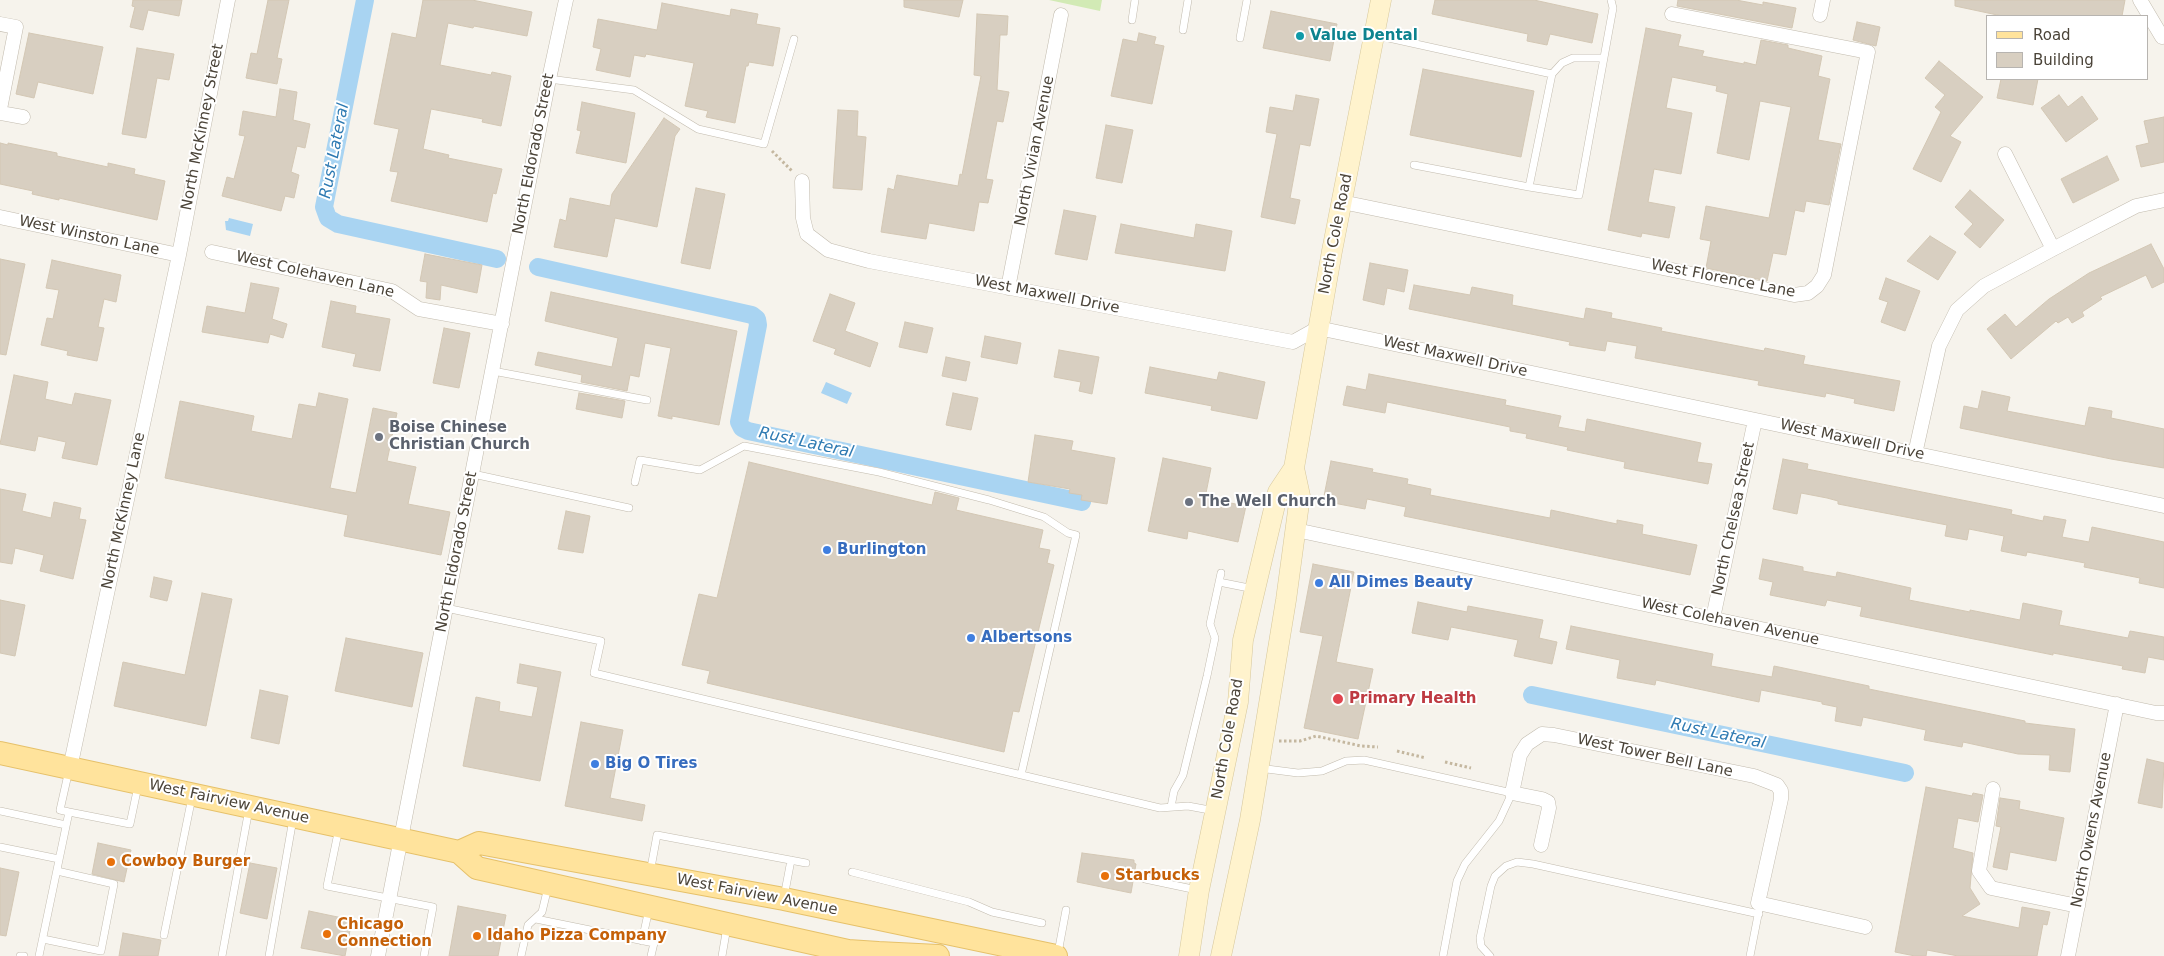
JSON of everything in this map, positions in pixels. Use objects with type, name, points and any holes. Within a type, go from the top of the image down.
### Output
[{"type":"main road","name":"North Cole Road","points":[[1222,956],[1250,820],[1296,530],[1300,496],[1294,468],[1318,328],[1381,0]]},
{"type":"main road","name":"North Cole Road","points":[[1189,956],[1199,890],[1238,702],[1243,640],[1278,492],[1294,468]]},
{"type":"main road","name":"West Fairview Avenue","points":[[0,753],[459,852],[477,868],[727,923],[847,953],[938,956]]},
{"type":"main road","name":"West Fairview Avenue","points":[[459,852],[479,843],[784,900],[1057,956]]},
{"type":"street","name":"North McKinney Street","points":[[179,255],[228,0]]},
{"type":"street","name":"North Eldorado Street","points":[[378,956],[493,371],[548,79],[566,0]]},
{"type":"street","points":[[1820,15],[1823,0]]},
{"type":"street","points":[[2140,0],[2163,38]]},
{"type":"street","name":"West Florence Lane","points":[[1342,202],[1794,295],[1808,293],[1817,286],[1824,275],[1868,52],[1672,14]]},
{"type":"street","name":"North Vivian Avenue","points":[[1008,288],[1061,15]]},
{"type":"street","points":[[0,24],[16,27],[0,111],[23,118]]},
{"type":"street","points":[[2005,154],[2053,249]]},
{"type":"street","name":"West Maxwell Drive","points":[[802,180],[803,218],[807,234],[828,250],[869,261],[1292,342],[1318,328],[2164,506]]},
{"type":"street","points":[[1915,454],[1939,346],[1956,310],[1984,286],[2053,249],[2136,206],[2164,200]]},
{"type":"street","name":"West Winston Lane","points":[[0,218],[179,255]]},
{"type":"street","name":"West Colehaven Lane","points":[[212,252],[392,291],[419,309],[502,324]]},
{"type":"street","name":"North McKinney Lane","points":[[70,768],[179,255]]},
{"type":"street","name":"North Chelsea Street","points":[[1713,618],[1755,420]]},
{"type":"street","name":"West Colehaven Avenue","points":[[1296,530],[2156,713],[2164,713]]},
{"type":"street","name":"North Owens Avenue","points":[[2068,956],[2117,704]]},
{"type":"street","name":"West Tower Bell Lane","points":[[1512,793],[1520,755],[1532,739],[1542,734],[1554,734],[1754,776],[1777,785],[1781,790],[1781,798],[1759,908]]},
{"type":"street","points":[[1992,789],[1979,872],[1990,888],[2078,906]]},
{"type":"street","points":[[1512,793],[1548,802],[1549,808],[1540,845]]},
{"type":"street","points":[[1759,908],[1866,927]]},
{"type":"lane","points":[[1132,20],[1135,0]]},
{"type":"lane","points":[[1182,30],[1188,0]]},
{"type":"lane","points":[[1240,38],[1247,0]]},
{"type":"lane","points":[[1414,165],[1579,195],[1613,8],[1611,0]]},
{"type":"lane","points":[[1375,35],[1552,74]]},
{"type":"lane","points":[[548,79],[634,90],[698,129],[764,144],[794,38]]},
{"type":"lane","points":[[1529,187],[1552,74],[1562,62],[1573,58],[1604,58]]},
{"type":"lane","points":[[493,371],[647,400]]},
{"type":"lane","points":[[635,482],[640,460],[700,470],[744,446],[879,472],[989,500],[1044,517],[1068,533],[1076,536],[1021,775]]},
{"type":"lane","points":[[472,474],[629,508]]},
{"type":"lane","points":[[1170,807],[1174,791],[1183,775],[1208,676],[1215,638],[1210,624],[1221,573]]},
{"type":"lane","points":[[1219,582],[1254,590]]},
{"type":"lane","points":[[446,608],[601,641],[594,673],[1160,808],[1188,806],[1215,811]]},
{"type":"lane","points":[[1259,768],[1298,774],[1322,771],[1346,761],[1364,760],[1512,793],[1499,821],[1465,864],[1457,881],[1443,956]]},
{"type":"lane","points":[[70,768],[60,810],[69,812],[130,824],[138,783]]},
{"type":"lane","points":[[164,935],[193,794]]},
{"type":"lane","points":[[222,956],[249,806]]},
{"type":"lane","points":[[0,811],[66,825]]},
{"type":"lane","points":[[39,956],[69,812]]},
{"type":"lane","points":[[269,956],[294,816]]},
{"type":"lane","points":[[340,826],[327,886],[433,907],[424,956]]},
{"type":"lane","points":[[649,875],[658,835],[806,863]]},
{"type":"lane","points":[[0,847],[59,859]]},
{"type":"lane","points":[[784,900],[791,860]]},
{"type":"lane","points":[[1490,956],[1482,946],[1480,938],[1491,886],[1495,876],[1506,866],[1517,862],[1759,908],[1750,956]]},
{"type":"lane","points":[[43,939],[101,951],[114,884],[56,871]]},
{"type":"lane","points":[[852,872],[969,902],[992,912],[1042,923]]},
{"type":"lane","points":[[1145,879],[1199,890]]},
{"type":"lane","points":[[521,956],[528,925],[542,912],[549,884]]},
{"type":"lane","points":[[642,941],[649,906]]},
{"type":"lane","points":[[1057,956],[1066,910]]},
{"type":"lane","points":[[536,919],[654,943],[651,956]]},
{"type":"lane","points":[[722,956],[727,923]]},
{"type":"path","points":[[764,144],[802,180]]},
{"type":"path","points":[[1278,742],[1300,741],[1316,736],[1361,746],[1378,747]]},
{"type":"path","points":[[1397,752],[1426,758]]},
{"type":"path","points":[[1445,762],[1471,768]]},
{"type":"green space","points":[[1049,0],[1102,0],[1100,11]]},
{"type":"water","points":[[229,218],[253,224],[250,236],[226,230],[225,221],[228,221]]},
{"type":"water","points":[[826,382],[852,393],[847,404],[821,393]]},
{"type":"building","points":[[133,0],[182,0],[179,16],[148,10],[143,30],[130,27],[135,7],[132,6]]},
{"type":"building","points":[[268,0],[289,0],[277,58],[282,59],[277,84],[246,78],[251,53],[257,54]]},
{"type":"building","points":[[423,0],[472,0],[532,12],[527,36],[448,23],[440,65],[491,75],[492,72],[511,76],[501,126],[482,122],[483,119],[431,109],[423,149],[449,155],[448,158],[502,169],[496,194],[493,193],[487,222],[391,201],[398,172],[390,171],[399,129],[374,124],[392,33],[416,38]]},
{"type":"building","points":[[904,0],[963,0],[959,17],[904,7]]},
{"type":"building","points":[[1435,0],[1534,0],[1598,14],[1592,43],[1550,34],[1547,45],[1527,41],[1528,34],[1432,14]]},
{"type":"building","points":[[1678,0],[1736,0],[1763,5],[1763,2],[1796,8],[1792,28],[1677,6]]},
{"type":"building","points":[[1955,0],[2125,0],[2122,15],[1997,15],[1955,6]]},
{"type":"building","points":[[662,3],[730,16],[731,9],[758,14],[756,24],[780,28],[773,66],[749,62],[748,66],[746,66],[735,123],[706,117],[708,111],[685,106],[694,63],[646,54],[645,57],[634,55],[630,77],[596,70],[601,49],[593,47],[598,19],[657,30]]},
{"type":"building","name":"Value Dental","points":[[1271,11],[1337,24],[1330,61],[1263,48]]},
{"type":"building","points":[[977,14],[1008,16],[1007,35],[1000,35],[997,90],[1009,92],[1003,122],[997,121],[986,179],[993,180],[988,203],[979,202],[974,231],[929,223],[926,239],[881,232],[888,188],[894,190],[897,175],[958,186],[960,174],[962,175],[981,76],[974,75]]},
{"type":"building","points":[[1857,22],[1880,27],[1876,46],[1853,40]]},
{"type":"building","points":[[1646,28],[1681,35],[1678,46],[1704,51],[1702,56],[1744,64],[1744,62],[1756,65],[1761,40],[1788,45],[1788,48],[1822,56],[1818,76],[1830,79],[1818,140],[1841,144],[1829,205],[1806,201],[1804,212],[1795,210],[1786,255],[1773,253],[1767,281],[1706,268],[1711,241],[1700,239],[1706,206],[1769,218],[1791,107],[1760,101],[1749,160],[1717,153],[1728,94],[1716,91],[1717,86],[1672,77],[1666,108],[1692,113],[1681,174],[1654,169],[1648,202],[1675,207],[1669,238],[1642,233],[1641,237],[1608,230]]},
{"type":"building","points":[[29,33],[103,47],[93,94],[38,82],[34,98],[16,94]]},
{"type":"building","points":[[1139,33],[1156,37],[1154,44],[1164,46],[1152,104],[1111,96],[1123,39],[1137,42]]},
{"type":"building","points":[[137,48],[174,54],[169,80],[157,78],[146,138],[122,134]]},
{"type":"building","points":[[1939,61],[1983,97],[1950,136],[1961,142],[1941,182],[1913,169],[1941,112],[1935,107],[1945,95],[1925,78]]},
{"type":"building","points":[[1423,69],[1534,91],[1521,157],[1410,135]]},
{"type":"building","points":[[2001,80],[2038,80],[2033,105],[1997,98]]},
{"type":"building","points":[[280,89],[297,92],[293,120],[310,124],[305,148],[297,146],[291,172],[299,175],[294,198],[285,196],[281,211],[222,196],[227,177],[234,179],[245,136],[239,135],[243,111],[276,117]]},
{"type":"building","points":[[1296,95],[1319,99],[1310,146],[1300,144],[1290,198],[1300,200],[1295,224],[1261,217],[1277,134],[1266,132],[1270,107],[1293,111]]},
{"type":"building","points":[[2059,95],[2068,107],[2082,96],[2098,119],[2066,142],[2041,108]]},
{"type":"building","points":[[582,102],[635,113],[626,163],[576,153],[581,131],[577,130]]},
{"type":"building","points":[[838,110],[858,111],[857,136],[866,137],[862,190],[833,188]]},
{"type":"building","points":[[2164,117],[2164,162],[2141,167],[2136,146],[2149,143],[2144,121]]},
{"type":"building","points":[[664,118],[680,129],[675,136],[657,227],[615,218],[607,257],[554,247],[560,219],[566,221],[570,198],[610,206],[612,194]]},
{"type":"building","points":[[1106,125],[1133,130],[1122,183],[1096,178]]},
{"type":"building","points":[[0,143],[57,153],[57,156],[108,167],[108,163],[135,169],[134,174],[165,181],[157,220],[59,198],[59,200],[32,194],[33,191],[0,184]]},
{"type":"building","points":[[2107,156],[2119,180],[2073,203],[2061,179]]},
{"type":"building","points":[[696,188],[725,194],[710,269],[681,263]]},
{"type":"building","points":[[1970,190],[2004,220],[1980,248],[1964,234],[1973,224],[1955,207]]},
{"type":"building","points":[[1064,210],[1096,216],[1087,260],[1055,254]]},
{"type":"building","points":[[1121,224],[1194,238],[1196,224],[1232,231],[1225,271],[1115,253]]},
{"type":"building","points":[[1930,236],[1956,252],[1938,280],[1907,261]]},
{"type":"building","points":[[2151,244],[2164,269],[2164,282],[2152,288],[2146,275],[2100,297],[2102,299],[2082,312],[2084,316],[2072,323],[2068,317],[2058,323],[2056,321],[2011,359],[1987,329],[2005,314],[2016,327],[2049,299],[2089,273]]},
{"type":"building","points":[[425,254],[482,265],[477,293],[441,285],[440,300],[426,298],[427,282],[420,281]]},
{"type":"building","points":[[0,259],[25,264],[6,355],[0,354]]},
{"type":"building","points":[[52,260],[121,275],[116,302],[104,299],[98,327],[104,328],[97,361],[67,355],[68,351],[41,345],[47,318],[53,319],[59,290],[46,288]]},
{"type":"building","points":[[1370,263],[1408,270],[1404,292],[1387,288],[1384,305],[1363,300]]},
{"type":"building","points":[[1886,278],[1920,291],[1905,331],[1881,322],[1888,302],[1879,299]]},
{"type":"building","points":[[251,283],[279,288],[272,319],[287,324],[283,338],[270,334],[268,343],[202,332],[207,306],[245,313]]},
{"type":"building","points":[[1414,285],[1470,295],[1472,287],[1513,295],[1512,305],[1584,319],[1586,308],[1612,313],[1611,318],[1662,328],[1661,331],[1764,351],[1765,348],[1805,356],[1803,364],[1900,381],[1894,411],[1854,403],[1855,399],[1826,393],[1825,397],[1758,385],[1759,381],[1635,358],[1637,346],[1607,341],[1605,351],[1569,345],[1570,342],[1409,309]]},
{"type":"building","points":[[551,292],[737,331],[719,425],[672,416],[672,419],[658,416],[671,348],[645,343],[639,377],[630,375],[627,391],[581,382],[582,375],[535,365],[538,352],[612,367],[618,338],[545,321]]},
{"type":"building","points":[[830,294],[855,303],[845,331],[878,343],[870,367],[834,354],[836,349],[813,341]]},
{"type":"building","points":[[331,301],[356,306],[355,313],[390,319],[380,371],[353,366],[356,354],[322,347]]},
{"type":"building","points":[[905,322],[933,328],[927,353],[899,347]]},
{"type":"building","points":[[444,328],[470,333],[459,388],[433,383]]},
{"type":"building","points":[[985,336],[1021,343],[1017,364],[981,357]]},
{"type":"building","points":[[1059,350],[1099,357],[1092,394],[1079,391],[1081,382],[1054,377]]},
{"type":"building","points":[[946,357],[970,362],[966,381],[942,376]]},
{"type":"building","points":[[1150,367],[1217,380],[1219,372],[1265,382],[1257,419],[1211,410],[1212,406],[1145,393]]},
{"type":"building","points":[[1369,374],[1506,400],[1505,405],[1561,416],[1558,427],[1585,432],[1587,419],[1701,443],[1697,462],[1712,464],[1708,484],[1624,468],[1625,462],[1567,450],[1568,447],[1526,438],[1527,434],[1510,431],[1510,427],[1387,402],[1385,413],[1343,405],[1347,386],[1366,390]]},
{"type":"building","points":[[14,375],[48,382],[45,399],[72,405],[75,393],[111,400],[97,465],[62,458],[66,442],[38,436],[35,451],[0,444]]},
{"type":"building","points":[[1982,391],[2010,397],[2007,411],[2085,426],[2089,407],[2112,411],[2111,418],[2164,429],[2164,468],[1960,428],[1964,406],[1978,409]]},
{"type":"building","points":[[319,393],[348,399],[330,488],[356,493],[373,408],[397,413],[387,461],[416,467],[408,504],[450,512],[441,555],[344,536],[348,515],[165,478],[180,401],[254,416],[251,431],[292,439],[299,404],[316,407]]},
{"type":"building","points":[[579,393],[625,401],[622,418],[576,409]]},
{"type":"building","points":[[953,393],[978,398],[971,430],[946,425]]},
{"type":"building","points":[[1035,435],[1073,441],[1071,450],[1115,458],[1107,504],[1081,500],[1082,495],[1069,493],[1070,489],[1028,482]]},
{"type":"building","name":"The Well Church","points":[[1163,458],[1211,468],[1205,498],[1246,506],[1238,542],[1188,531],[1187,539],[1148,531]]},
{"type":"building","points":[[1783,459],[1808,464],[1807,469],[2012,510],[2011,514],[2043,521],[2044,516],[2066,520],[2062,537],[2089,542],[2092,527],[2164,542],[2164,588],[2139,583],[2140,578],[2084,567],[2085,563],[2027,552],[2026,556],[2001,551],[2004,536],[1969,529],[1967,540],[1945,536],[1947,525],[1838,504],[1838,501],[1827,498],[1801,493],[1797,514],[1773,509]]},
{"type":"building","points":[[1331,461],[1373,469],[1372,472],[1408,479],[1407,484],[1431,489],[1430,495],[1550,518],[1551,510],[1617,524],[1617,520],[1643,525],[1642,534],[1697,545],[1690,575],[1404,516],[1406,507],[1367,499],[1365,509],[1323,501]]},
{"type":"building","name":"Burlington","points":[[749,462],[932,505],[935,492],[959,498],[956,510],[1043,530],[1039,548],[1050,550],[1047,563],[1054,565],[1019,712],[1013,711],[1004,752],[707,683],[710,671],[682,665],[699,594],[717,598]]},
{"type":"building","points":[[0,489],[26,494],[22,511],[51,518],[54,502],[81,508],[79,519],[86,520],[73,579],[40,571],[44,555],[15,548],[12,564],[0,562]]},
{"type":"building","points":[[566,511],[590,516],[583,553],[558,549]]},
{"type":"building","points":[[1763,559],[1803,567],[1803,571],[1836,577],[1837,572],[1911,588],[1909,600],[1970,612],[1970,610],[2020,620],[2023,603],[2062,611],[2059,625],[2128,638],[2130,631],[2164,637],[2164,660],[2148,657],[2145,673],[2122,669],[2123,666],[2053,653],[2053,655],[1860,616],[1862,607],[1827,600],[1825,606],[1770,595],[1773,582],[1759,579]]},
{"type":"building","points":[[1313,564],[1354,572],[1336,662],[1373,669],[1358,739],[1304,728],[1323,636],[1300,632]]},
{"type":"building","points":[[154,577],[172,581],[167,601],[150,597]]},
{"type":"building","points":[[202,593],[232,599],[206,726],[114,706],[123,662],[185,675]]},
{"type":"building","points":[[0,600],[25,605],[15,656],[0,653]]},
{"type":"building","points":[[1418,602],[1467,612],[1468,606],[1543,620],[1539,638],[1557,642],[1552,664],[1514,656],[1518,640],[1451,627],[1448,640],[1412,633]]},
{"type":"building","points":[[1571,626],[1713,654],[1711,666],[1772,677],[1774,666],[1869,686],[1869,689],[2025,721],[2025,723],[2075,729],[2070,772],[2049,770],[2050,755],[2018,754],[1963,742],[1962,747],[1924,740],[1926,730],[1863,717],[1861,726],[1835,721],[1837,707],[1822,704],[1822,702],[1761,690],[1759,702],[1656,680],[1655,685],[1617,678],[1620,660],[1566,649]]},
{"type":"building","points":[[346,638],[423,653],[412,707],[335,691]]},
{"type":"building","points":[[520,664],[561,672],[540,781],[463,766],[476,697],[500,702],[499,711],[532,717],[538,687],[517,683]]},
{"type":"building","points":[[260,690],[288,696],[279,744],[251,738]]},
{"type":"building","name":"Big O Tires","points":[[581,722],[623,730],[610,798],[645,805],[642,821],[565,806]]},
{"type":"building","points":[[2147,759],[2164,763],[2162,808],[2138,803]]},
{"type":"building","points":[[1926,787],[1972,796],[1973,793],[1983,795],[1978,822],[1958,818],[1953,848],[1973,853],[1970,888],[1980,904],[1962,916],[2019,928],[2022,907],[2050,912],[2047,925],[2043,924],[2037,956],[1958,956],[1927,950],[1926,956],[1915,956],[1895,952]]},
{"type":"building","points":[[2000,798],[2020,801],[2019,809],[2064,818],[2056,861],[2010,852],[2007,870],[1993,867],[2001,827],[1996,826]]},
{"type":"building","name":"Cowboy Burger","points":[[98,843],[131,850],[124,882],[92,874]]},
{"type":"building","name":"Starbucks","points":[[1082,853],[1134,860],[1136,864],[1131,893],[1077,882]]},
{"type":"building","points":[[250,863],[277,868],[267,919],[240,913]]},
{"type":"building","points":[[0,868],[19,872],[6,936],[0,935]]},
{"type":"building","name":"Idaho Pizza Company","points":[[458,906],[506,915],[498,956],[449,956]]},
{"type":"building","name":"Chicago Connection","points":[[309,911],[352,920],[345,956],[301,948]]},
{"type":"building","points":[[123,933],[161,940],[158,956],[119,956]]},
{"type":"waterway","name":"Rust Lateral","points":[[365,0],[324,207],[328,218],[338,224],[497,259]]},
{"type":"waterway","name":"Rust Lateral","points":[[538,267],[752,315],[757,319],[758,325],[739,422],[742,428],[748,431],[1082,502]]},
{"type":"waterway","name":"Rust Lateral","points":[[1532,695],[1905,773]]},
{"type":"place","name":"Value Dental","points":[[1300,36]]},
{"type":"place","name":"Boise Chinese Christian Church","points":[[379,437]]},
{"type":"place","name":"The Well Church","points":[[1189,502]]},
{"type":"place","name":"Burlington","points":[[827,550]]},
{"type":"place","name":"All Dimes Beauty","points":[[1319,583]]},
{"type":"place","name":"Albertsons","points":[[971,638]]},
{"type":"place","name":"Primary Health","points":[[1338,699]]},
{"type":"place","name":"Big O Tires","points":[[595,764]]},
{"type":"place","name":"Cowboy Burger","points":[[111,862]]},
{"type":"place","name":"Starbucks","points":[[1105,876]]},
{"type":"place","name":"Chicago Connection","points":[[327,934]]},
{"type":"place","name":"Idaho Pizza Company","points":[[477,936]]}]
